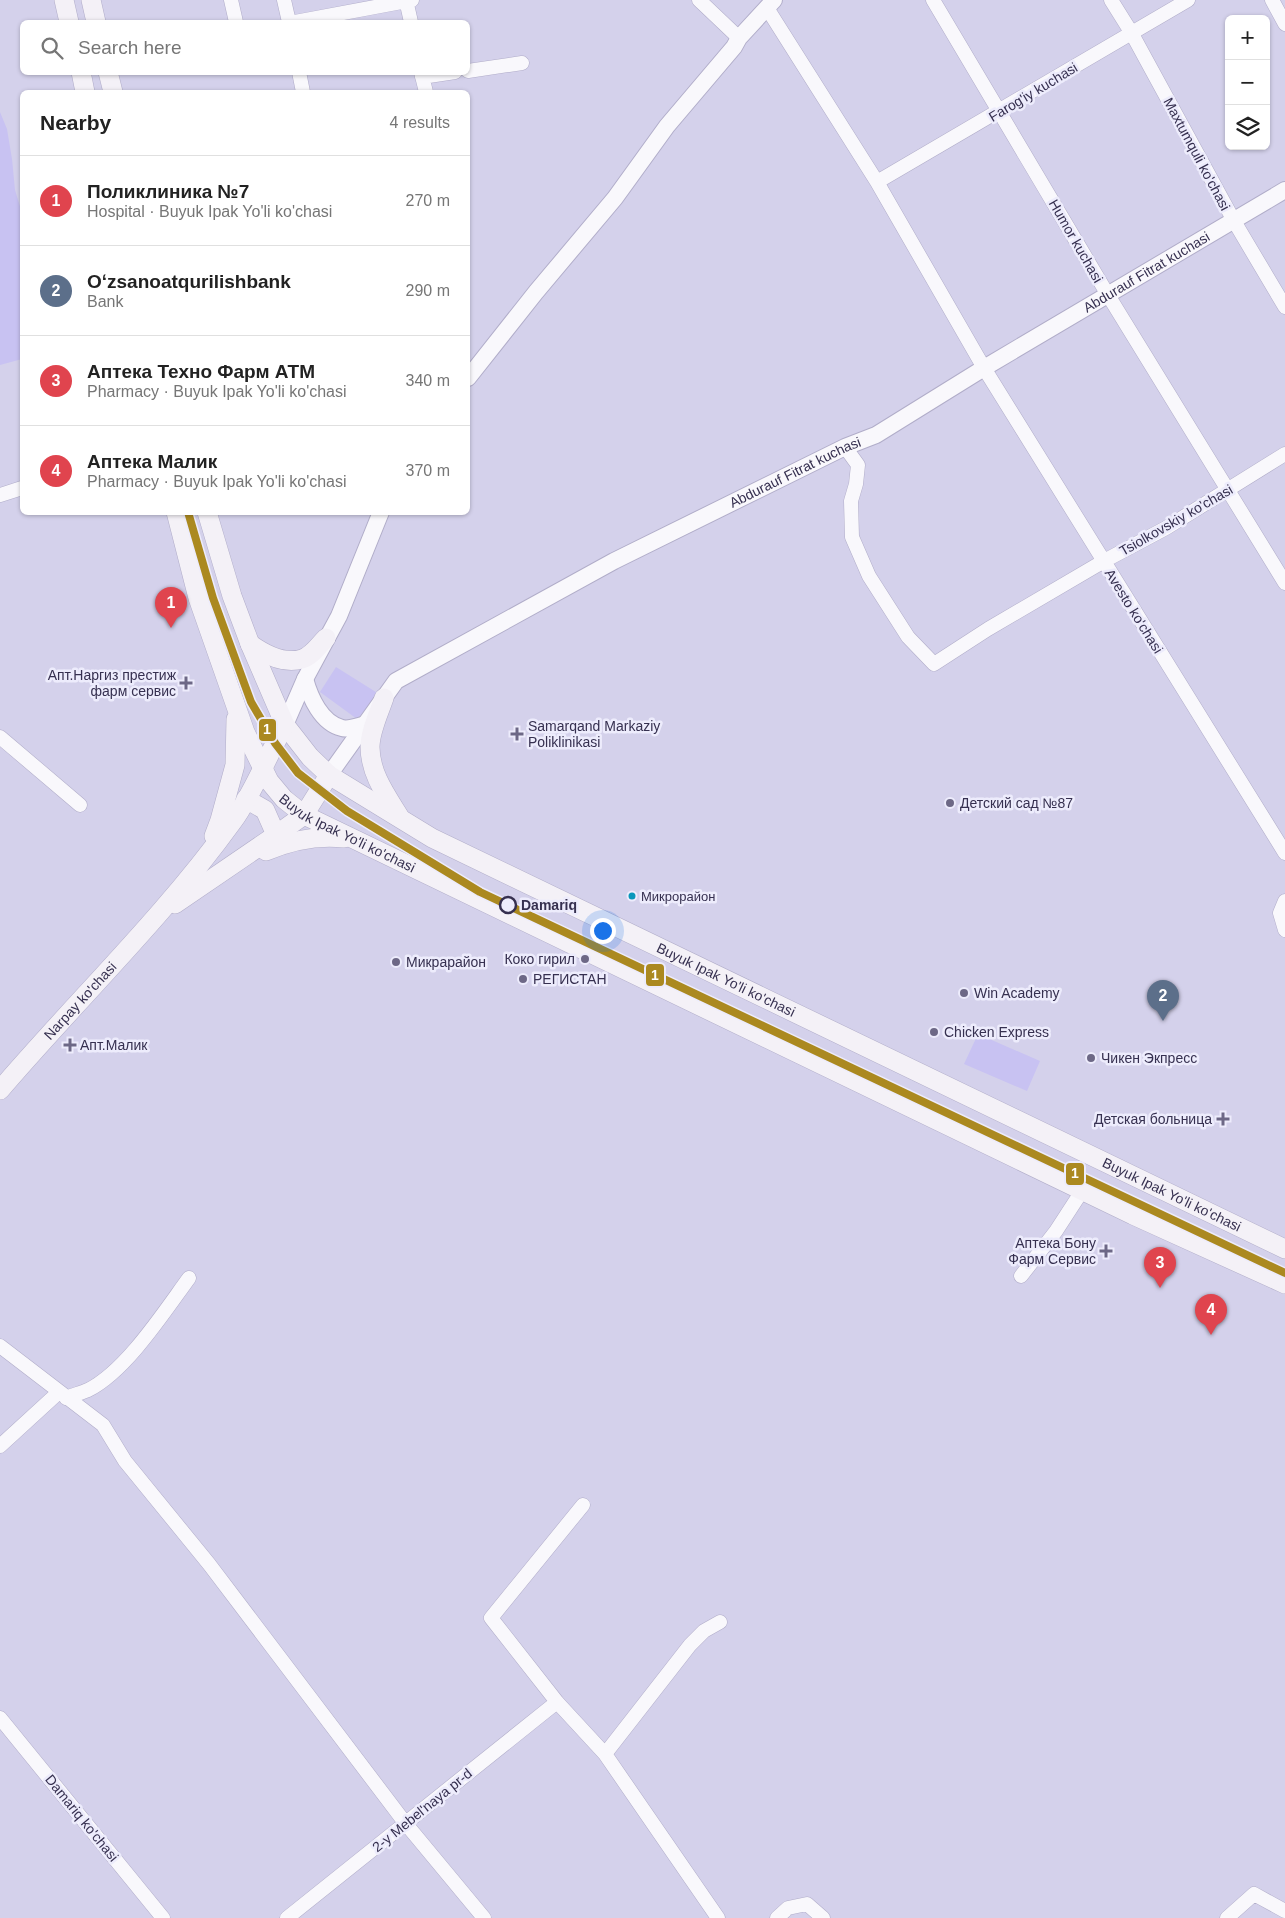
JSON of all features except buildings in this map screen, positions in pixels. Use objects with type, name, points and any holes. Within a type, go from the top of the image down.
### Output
[{"type":"main road","points":[[64,0],[69,20]]},
{"type":"main road","points":[[91,0],[96,20]]},
{"type":"main road","points":[[81,75],[84,90]]},
{"type":"main road","points":[[109,75],[112,90]]},
{"type":"main road","name":"Buyuk Ipak Yo'li ko'chasi","points":[[177,515],[198,598],[245,732],[269,781],[284,799],[304,815],[1082,1191],[1285,1284]]},
{"type":"main road","name":"Buyuk Ipak Yo'li ko'chasi","points":[[208,515],[223,567],[250,644],[285,724],[310,757],[329,775],[432,838],[1285,1249]]},
{"type":"main road","points":[[250,644],[264,654],[274,658],[302,659],[310,655],[326,638]]},
{"type":"main road","points":[[384,698],[374,727],[370,747],[373,769],[380,785],[401,819]]},
{"type":"main road","points":[[204,858],[220,820],[235,765],[236,706]]},
{"type":"main road","name":"Narpay ko'chasi","points":[[0,1090],[161,913],[234,820],[285,724]]},
{"type":"main road","name":"Narpay ko'chasi","points":[[161,913],[304,815],[329,775]]},
{"type":"main road","points":[[246,799],[265,810],[276,836]]},
{"type":"main road","points":[[233,865],[302,839],[332,836],[352,839]]},
{"type":"street","points":[[231,0],[236,20]]},
{"type":"street","points":[[284,0],[289,20]]},
{"type":"street","points":[[699,0],[739,38]]},
{"type":"street","name":"Humor kuchasi","points":[[933,0],[1108,295],[1285,583]]},
{"type":"street","name":"Maxtumquli ko'chasi","points":[[1111,0],[1131,32],[1234,221],[1285,307]]},
{"type":"street","name":"Farog'iy kuchasi","points":[[877,182],[1000,112],[1131,32],[1188,0]]},
{"type":"street","points":[[1272,0],[1285,24]]},
{"type":"street","points":[[306,20],[408,1],[411,20]]},
{"type":"street","points":[[470,375],[536,292],[615,198],[667,126],[734,47],[739,38],[771,4]]},
{"type":"street","name":"Avesto ko'chasi","points":[[771,4],[877,182],[984,368],[1285,853]]},
{"type":"street","points":[[470,71],[522,62]]},
{"type":"street","points":[[300,75],[303,90]]},
{"type":"street","points":[[422,75],[426,90]]},
{"type":"street","name":"Abdurauf Fitrat kuchasi","points":[[329,775],[396,681],[596,570],[876,434],[1285,190]]},
{"type":"street","name":"Tsiolkovskiy ko'chasi","points":[[846,447],[858,465],[856,484],[851,501],[852,536],[869,576],[908,637],[934,664],[988,629],[1104,561],[1166,528],[1285,454]]},
{"type":"street","points":[[0,495],[20,489]]},
{"type":"street","points":[[285,724],[305,678],[351,588],[380,515]]},
{"type":"street","points":[[305,678],[309,693],[324,717],[341,728],[366,724]]},
{"type":"street","points":[[0,738],[80,805]]},
{"type":"street","points":[[1285,901],[1280,913],[1285,930]]},
{"type":"street","points":[[1022,1276],[1056,1231],[1082,1191]]},
{"type":"street","points":[[0,1446],[63,1395],[89,1390],[109,1376],[145,1338],[189,1278]]},
{"type":"street","points":[[0,1346],[103,1425],[125,1461],[209,1564],[406,1824],[484,1918]]},
{"type":"street","points":[[583,1505],[491,1618],[557,1702],[605,1754],[718,1918]]},
{"type":"street","points":[[605,1754],[690,1645],[704,1631],[720,1622]]},
{"type":"street","name":"2-y Mebel'naya pr-d","points":[[287,1918],[557,1702]]},
{"type":"street","name":"Damariq ko'chasi","points":[[0,1718],[163,1918]]},
{"type":"street","points":[[1227,1918],[1254,1894],[1285,1910]]},
{"type":"street","points":[[776,1918],[788,1908],[807,1904],[822,1918]]},
{"type":"shaded area","points":[[0,112],[7,129],[15,190],[20,206],[20,360],[0,365]]},
{"type":"shaded area","points":[[336,667],[379,694],[357,719],[320,692]]},
{"type":"shaded area","points":[[978,1034],[1040,1061],[1027,1091],[964,1064]]},
{"type":"transit line","name":"1","points":[[189,515],[213,598],[251,702],[275,743],[298,773],[347,811],[480,892],[1285,1273]]},
{"type":"place","name":"Поликлиника №7","points":[[171,628]]},
{"type":"place","name":"Апт.Наргиз престиж фарм сервис","points":[[186,683]]},
{"type":"place","name":"Samarqand Markaziy Poliklinikasi","points":[[517,734]]},
{"type":"place","name":"Детский сад №87","points":[[950,803]]},
{"type":"place","name":"Микрорайон","points":[[632,896]]},
{"type":"place","name":"Damariq","points":[[508,905]]},
{"type":"place","name":"Коко гирил","points":[[585,959]]},
{"type":"place","name":"Микрарайон","points":[[396,962]]},
{"type":"place","name":"РЕГИСТАН","points":[[523,979]]},
{"type":"place","name":"Win Academy","points":[[964,993]]},
{"type":"place","name":"Oʻzsanoatqurilishbank","points":[[1163,1021]]},
{"type":"place","name":"Chicken Express","points":[[934,1032]]},
{"type":"place","name":"Апт.Малик","points":[[70,1045]]},
{"type":"place","name":"Чикен Экпресс","points":[[1091,1058]]},
{"type":"place","name":"Детская больница","points":[[1223,1119]]},
{"type":"place","name":"Аптека Бону Фарм Сервис","points":[[1106,1251]]},
{"type":"place","name":"Аптека Техно Фарм АТМ","points":[[1160,1288]]},
{"type":"place","name":"Аптека Малик","points":[[1211,1335]]}]
